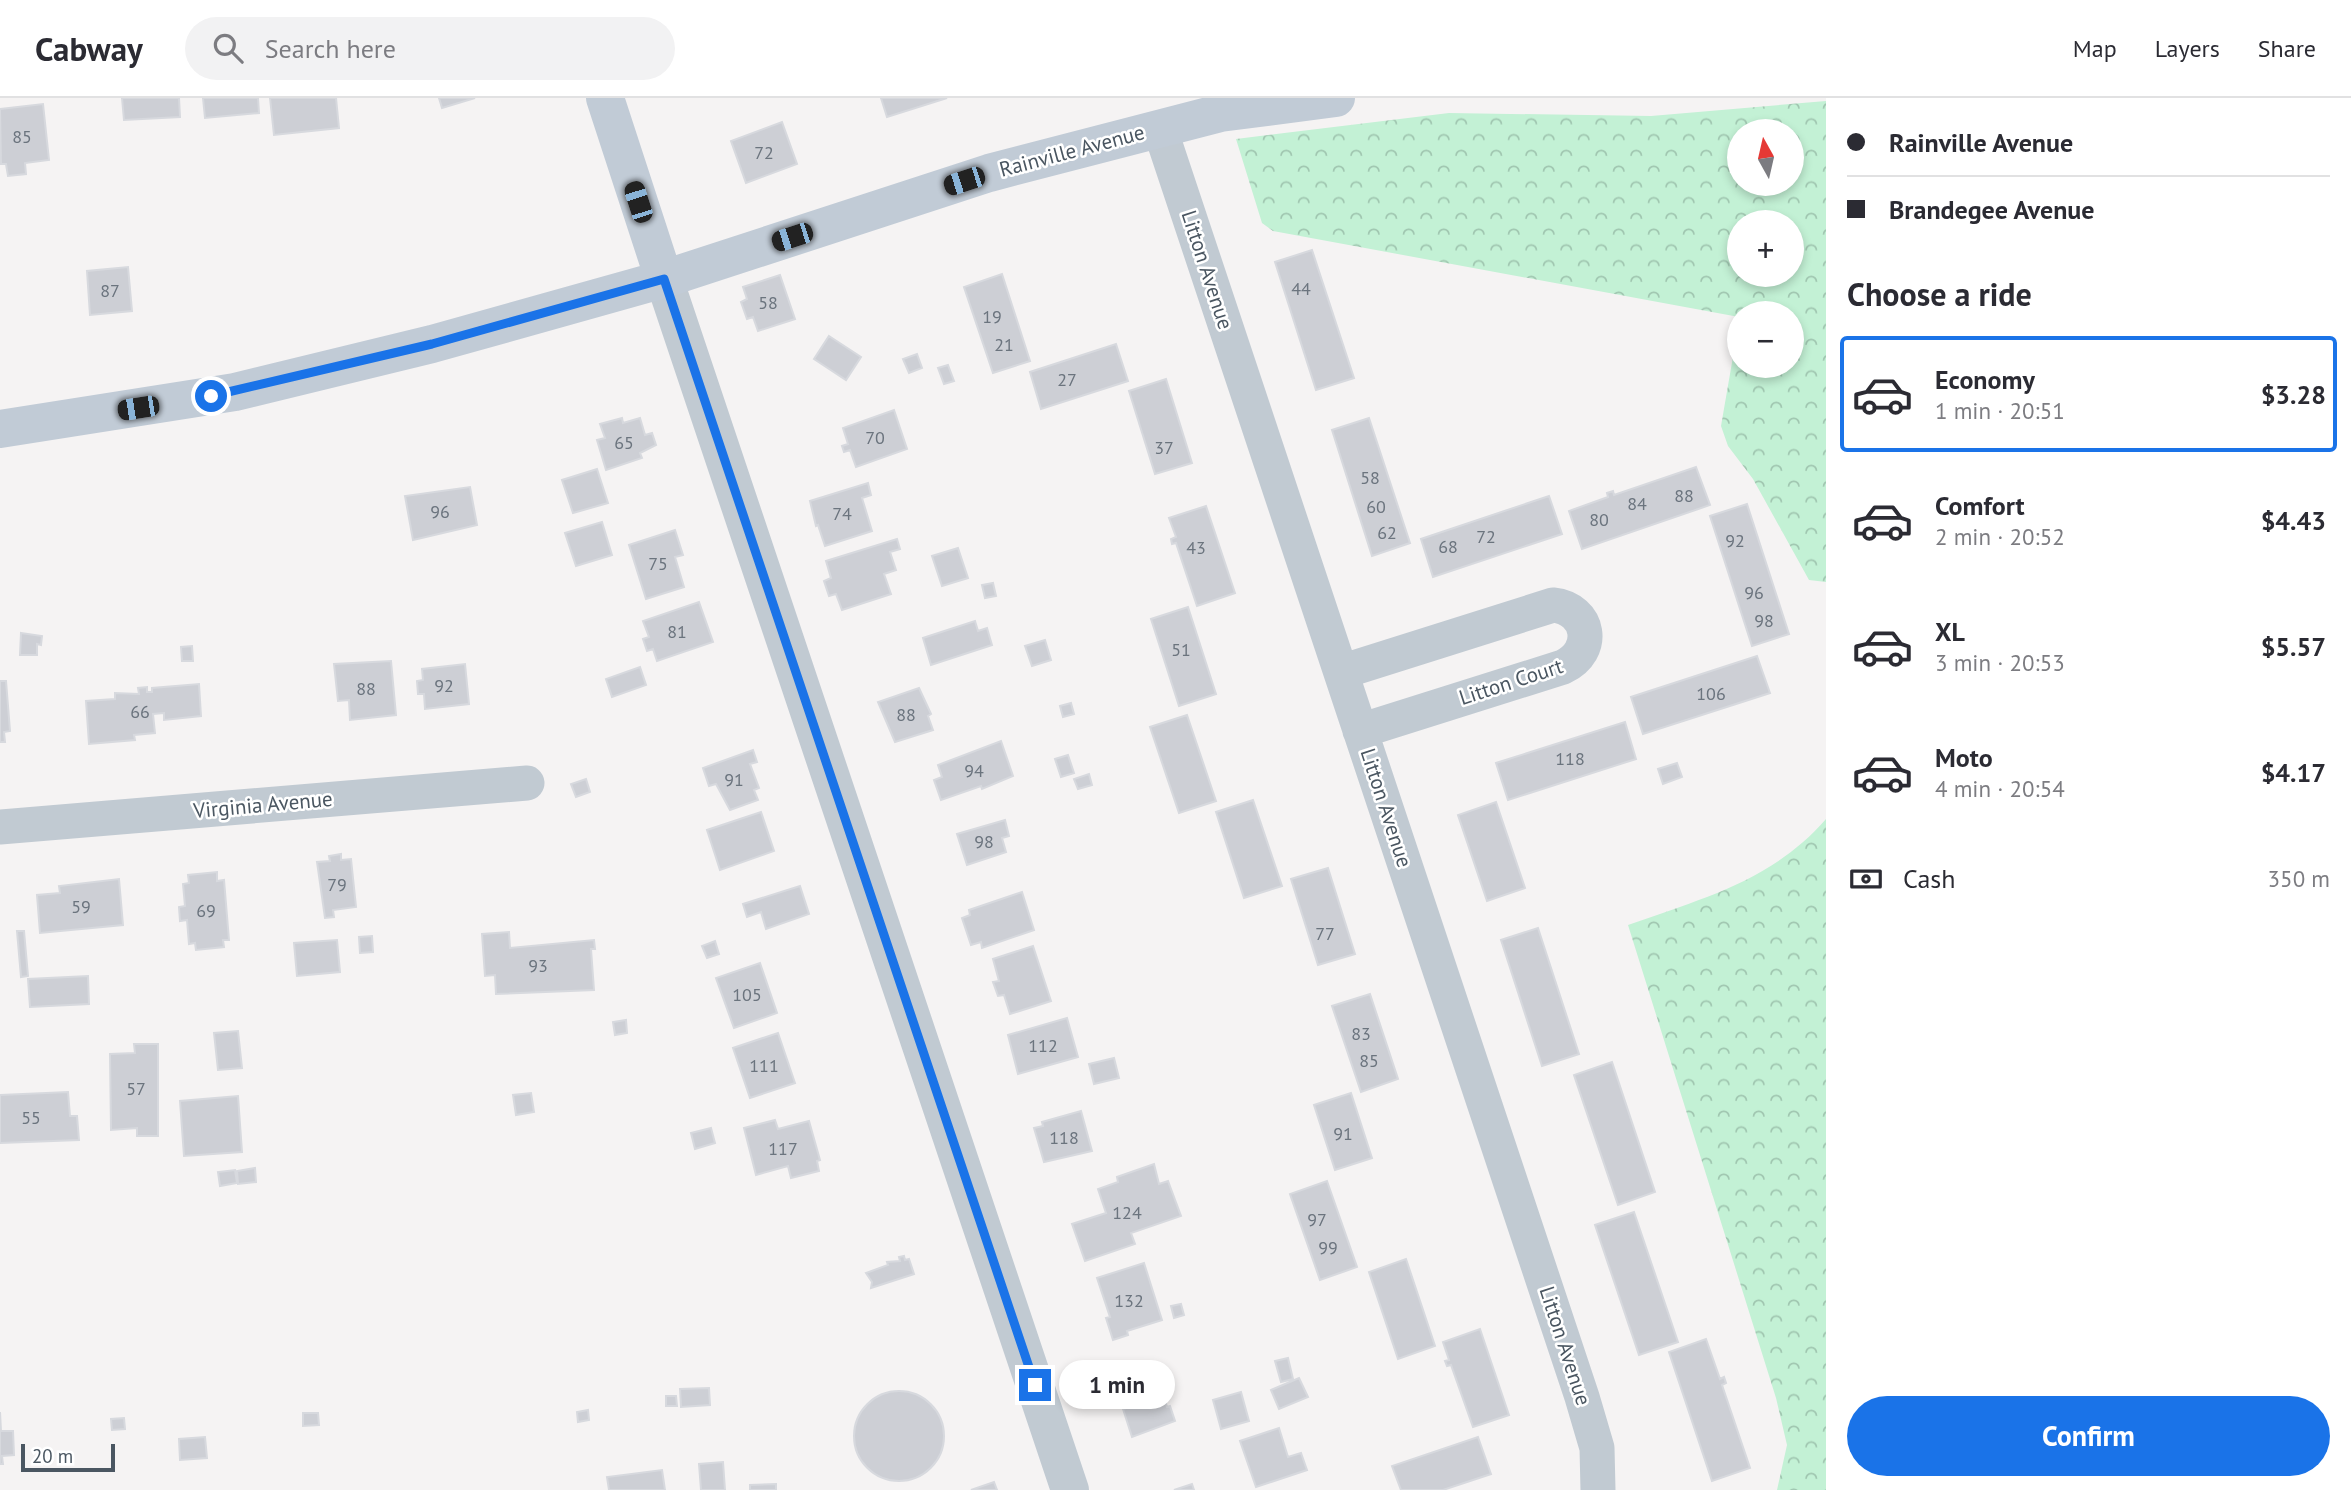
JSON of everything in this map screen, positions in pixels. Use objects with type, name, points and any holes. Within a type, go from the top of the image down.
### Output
[{"type":"main road","points":[[605,98],[664,279]]},
{"type":"main road","name":"Rainville Avenue","points":[[0,429],[236,392],[432,344],[664,279],[989,173],[1220,113],[1336,98]]},
{"type":"street","name":"Litton Avenue","points":[[1160,129],[1593,1433],[1598,1490]]},
{"type":"street","points":[[664,279],[1070,1490]]},
{"type":"street","name":"Litton Court","points":[[1341,672],[1553,605],[1572,610],[1585,626],[1587,636],[1580,656],[1563,667],[1360,731]]},
{"type":"street","name":"Virginia Avenue","points":[[0,827],[527,783]]},
{"type":"green space","points":[[1826,101],[1826,582],[1809,580],[1753,479],[1728,446],[1721,426],[1729,378],[1804,378],[1804,301],[1727,301],[1727,315],[1273,231],[1262,223],[1236,139],[1449,113],[1651,116]]},
{"type":"green space","points":[[1826,819],[1826,1490],[1777,1490],[1787,1445],[1776,1398],[1628,925],[1709,896],[1759,873],[1783,858]]},
{"type":"building","points":[[122,98],[179,98],[180,117],[124,120]]},
{"type":"building","points":[[203,98],[258,98],[259,113],[205,118]]},
{"type":"building","points":[[270,98],[336,98],[339,128],[274,135]]},
{"type":"building","points":[[439,98],[475,98],[442,108]]},
{"type":"building","points":[[881,98],[947,98],[887,117]]},
{"type":"building","points":[[43,104],[49,160],[25,163],[26,174],[8,176],[6,164],[1,164],[0,109]]},
{"type":"building","points":[[782,122],[797,164],[746,183],[731,141]]},
{"type":"building","points":[[1312,250],[1354,378],[1316,390],[1275,262]]},
{"type":"building","points":[[128,267],[132,311],[90,315],[87,271]]},
{"type":"building","points":[[1002,274],[1030,361],[993,373],[964,287]]},
{"type":"building","points":[[780,275],[795,319],[758,331],[753,317],[747,319],[741,302],[747,299],[743,287]]},
{"type":"building","points":[[829,336],[861,357],[846,380],[814,359]]},
{"type":"building","points":[[1116,344],[1128,381],[1041,409],[1030,372]]},
{"type":"building","points":[[917,354],[922,368],[909,373],[903,359]]},
{"type":"building","points":[[948,365],[954,381],[944,384],[938,368]]},
{"type":"building","points":[[1166,379],[1192,463],[1155,474],[1129,391]]},
{"type":"building","points":[[894,410],[907,449],[856,467],[850,450],[844,452],[842,446],[848,444],[843,428]]},
{"type":"building","points":[[622,418],[623,423],[640,418],[645,435],[652,433],[656,445],[640,453],[642,458],[606,470],[597,440],[605,438],[600,424]]},
{"type":"building","points":[[1369,418],[1410,543],[1372,556],[1332,430]]},
{"type":"building","points":[[1696,467],[1710,505],[1582,549],[1569,511],[1608,497],[1607,493],[1613,491],[1614,495]]},
{"type":"building","points":[[597,469],[608,503],[573,513],[562,480]]},
{"type":"building","points":[[868,483],[871,495],[862,498],[872,531],[825,546],[818,525],[816,526],[810,501]]},
{"type":"building","points":[[470,487],[477,525],[413,540],[405,496]]},
{"type":"building","points":[[1549,496],[1562,534],[1433,577],[1421,539]]},
{"type":"building","points":[[1747,504],[1789,634],[1752,646],[1710,516]]},
{"type":"building","points":[[1206,506],[1235,593],[1197,606],[1176,543],[1172,544],[1171,539],[1176,537],[1169,518]]},
{"type":"building","points":[[602,522],[612,555],[576,566],[565,533]]},
{"type":"building","points":[[675,530],[683,555],[675,557],[684,587],[646,599],[629,545]]},
{"type":"building","points":[[897,539],[900,549],[890,552],[896,570],[884,574],[891,594],[842,610],[836,594],[829,596],[824,581],[831,578],[826,561]]},
{"type":"building","points":[[958,548],[968,578],[942,586],[932,556]]},
{"type":"building","points":[[993,583],[996,596],[985,598],[982,585]]},
{"type":"building","points":[[699,602],[713,642],[657,661],[653,649],[647,651],[643,639],[649,637],[643,621]]},
{"type":"building","points":[[1188,607],[1216,694],[1179,706],[1151,619]]},
{"type":"building","points":[[975,621],[978,631],[987,628],[992,645],[931,665],[923,638]]},
{"type":"building","points":[[21,633],[42,636],[41,645],[37,644],[37,655],[20,655]]},
{"type":"building","points":[[1045,640],[1051,660],[1032,666],[1025,646]]},
{"type":"building","points":[[192,646],[193,661],[182,661],[181,647]]},
{"type":"building","points":[[1757,656],[1770,693],[1643,734],[1631,697]]},
{"type":"building","points":[[391,661],[396,715],[350,720],[349,700],[338,701],[334,664]]},
{"type":"building","points":[[465,664],[469,704],[425,709],[424,694],[418,694],[417,681],[423,680],[422,669]]},
{"type":"building","points":[[640,667],[646,685],[612,697],[606,679]]},
{"type":"building","points":[[0,681],[6,681],[10,731],[4,732],[5,742],[0,742]]},
{"type":"building","points":[[199,684],[201,716],[164,720],[164,713],[153,714],[155,733],[134,735],[135,740],[89,744],[86,701],[115,699],[115,693],[139,694],[138,688],[147,687],[147,692],[152,692],[152,688]]},
{"type":"building","points":[[919,688],[931,714],[928,716],[933,730],[895,742],[878,702]]},
{"type":"building","points":[[1071,703],[1074,714],[1063,717],[1060,706]]},
{"type":"building","points":[[1187,715],[1216,801],[1179,813],[1150,727]]},
{"type":"building","points":[[1625,722],[1636,759],[1508,800],[1496,763]]},
{"type":"building","points":[[1001,741],[1013,776],[982,789],[981,786],[941,800],[934,780],[942,777],[938,765]]},
{"type":"building","points":[[753,750],[757,762],[750,764],[759,788],[754,790],[758,800],[730,810],[716,784],[709,786],[703,768]]},
{"type":"building","points":[[1068,755],[1074,773],[1061,777],[1055,759]]},
{"type":"building","points":[[1677,763],[1682,777],[1663,784],[1658,769]]},
{"type":"building","points":[[1089,774],[1092,785],[1078,789],[1074,779]]},
{"type":"building","points":[[586,779],[590,792],[576,797],[571,784]]},
{"type":"building","points":[[1253,800],[1282,886],[1244,898],[1216,812]]},
{"type":"building","points":[[1496,802],[1525,888],[1487,901],[1458,815]]},
{"type":"building","points":[[761,812],[774,851],[720,870],[707,830]]},
{"type":"building","points":[[1005,820],[1009,836],[1002,838],[1006,852],[967,865],[957,834]]},
{"type":"building","points":[[341,854],[341,860],[351,859],[356,907],[333,910],[334,917],[325,918],[317,862],[330,861],[329,856]]},
{"type":"building","points":[[1328,868],[1355,954],[1318,965],[1291,879]]},
{"type":"building","points":[[217,872],[217,881],[224,880],[229,940],[223,940],[224,947],[196,950],[195,943],[189,944],[187,920],[180,921],[179,907],[185,906],[183,884],[189,883],[188,875]]},
{"type":"building","points":[[119,879],[123,925],[40,933],[37,895],[60,893],[59,886]]},
{"type":"building","points":[[800,886],[809,914],[766,929],[761,912],[747,917],[743,904]]},
{"type":"building","points":[[1022,892],[1034,930],[982,948],[981,942],[971,945],[962,918],[970,915],[969,910]]},
{"type":"building","points":[[1538,928],[1579,1054],[1542,1066],[1501,940]]},
{"type":"building","points":[[17,931],[24,931],[28,976],[21,977]]},
{"type":"building","points":[[509,932],[510,948],[594,940],[595,949],[591,949],[594,990],[496,994],[495,975],[485,976],[482,934]]},
{"type":"building","points":[[372,936],[373,952],[360,953],[359,937]]},
{"type":"building","points":[[337,940],[340,972],[297,976],[294,943]]},
{"type":"building","points":[[715,941],[719,954],[707,958],[702,946]]},
{"type":"building","points":[[1033,946],[1051,1001],[1010,1014],[1004,995],[998,996],[993,982],[999,981],[993,959]]},
{"type":"building","points":[[760,963],[777,1013],[734,1028],[716,978]]},
{"type":"building","points":[[88,976],[89,1004],[30,1007],[28,979]]},
{"type":"building","points":[[1370,994],[1398,1079],[1361,1092],[1332,1006]]},
{"type":"building","points":[[1067,1018],[1078,1057],[1018,1074],[1008,1035]]},
{"type":"building","points":[[626,1020],[627,1033],[615,1035],[613,1022]]},
{"type":"building","points":[[238,1031],[242,1068],[218,1070],[214,1033]]},
{"type":"building","points":[[778,1033],[795,1083],[750,1098],[733,1048]]},
{"type":"building","points":[[134,1044],[158,1044],[158,1136],[137,1136],[137,1128],[111,1130],[110,1054],[135,1053]]},
{"type":"building","points":[[1114,1058],[1119,1078],[1094,1084],[1089,1064]]},
{"type":"building","points":[[1612,1062],[1655,1192],[1618,1205],[1574,1075]]},
{"type":"building","points":[[68,1092],[70,1116],[77,1116],[79,1140],[0,1143],[0,1095]]},
{"type":"building","points":[[531,1093],[534,1112],[516,1115],[513,1095]]},
{"type":"building","points":[[1351,1093],[1372,1158],[1335,1170],[1314,1105]]},
{"type":"building","points":[[238,1096],[242,1152],[184,1156],[180,1101]]},
{"type":"building","points":[[1081,1111],[1092,1151],[1044,1162],[1034,1128],[1043,1126],[1042,1122]]},
{"type":"building","points":[[775,1120],[778,1129],[809,1121],[820,1160],[817,1161],[819,1171],[791,1178],[788,1166],[756,1175],[744,1128]]},
{"type":"building","points":[[711,1128],[715,1143],[695,1149],[691,1133]]},
{"type":"building","points":[[1154,1164],[1159,1184],[1168,1181],[1181,1216],[1131,1233],[1135,1244],[1085,1261],[1072,1224],[1106,1213],[1098,1189],[1118,1182],[1117,1177]]},
{"type":"building","points":[[255,1168],[256,1182],[238,1184],[237,1171]]},
{"type":"building","points":[[235,1170],[237,1183],[220,1186],[218,1172]]},
{"type":"building","points":[[1327,1181],[1357,1267],[1320,1280],[1290,1194]]},
{"type":"building","points":[[1634,1212],[1678,1342],[1639,1355],[1595,1225]]},
{"type":"building","points":[[904,1256],[905,1260],[909,1259],[914,1274],[871,1288],[872,1282],[866,1273],[888,1265],[887,1262],[900,1261],[899,1257]]},
{"type":"building","points":[[1406,1259],[1435,1346],[1398,1359],[1369,1272]]},
{"type":"building","points":[[1144,1263],[1162,1320],[1127,1331],[1128,1335],[1113,1340],[1106,1318],[1110,1317],[1097,1278]]},
{"type":"building","points":[[1181,1304],[1184,1315],[1174,1318],[1171,1306]]},
{"type":"building","points":[[1480,1329],[1509,1415],[1473,1427],[1451,1365],[1447,1366],[1445,1361],[1449,1360],[1443,1342]]},
{"type":"building","points":[[1706,1339],[1720,1379],[1724,1377],[1726,1383],[1722,1385],[1750,1468],[1712,1481],[1669,1352]]},
{"type":"building","points":[[1288,1358],[1293,1379],[1281,1382],[1275,1361]]},
{"type":"building","points":[[1155,1370],[1167,1407],[1170,1406],[1175,1421],[1132,1437],[1123,1409],[1129,1407],[1121,1380]]},
{"type":"building","points":[[1299,1378],[1308,1397],[1279,1409],[1271,1390]]},
{"type":"building","points":[[709,1388],[710,1405],[681,1407],[680,1389]]},
{"type":"building","points":[[899,1391],[916,1394],[931,1404],[941,1419],[944,1436],[941,1453],[931,1468],[916,1478],[899,1481],[882,1478],[867,1468],[857,1453],[854,1436],[857,1419],[867,1404],[882,1394]]},
{"type":"building","points":[[1241,1392],[1249,1421],[1221,1429],[1213,1400]]},
{"type":"building","points":[[666,1396],[676,1396],[677,1406],[666,1406]]},
{"type":"building","points":[[588,1410],[589,1420],[578,1422],[577,1412]]},
{"type":"building","points":[[0,1412],[1,1431],[13,1431],[14,1455],[2,1456],[3,1464],[0,1464]]},
{"type":"building","points":[[303,1413],[318,1413],[319,1425],[303,1426]]},
{"type":"building","points":[[124,1418],[125,1429],[112,1430],[111,1419]]},
{"type":"building","points":[[1279,1428],[1288,1457],[1301,1453],[1307,1470],[1256,1487],[1240,1441]]},
{"type":"building","points":[[205,1437],[207,1458],[180,1460],[179,1439]]},
{"type":"building","points":[[1478,1437],[1491,1474],[1443,1490],[1401,1490],[1392,1466]]},
{"type":"building","points":[[723,1462],[725,1490],[701,1490],[699,1464]]},
{"type":"building","points":[[662,1470],[665,1490],[609,1490],[607,1477]]},
{"type":"building","points":[[994,1482],[997,1490],[971,1490]]},
{"type":"building","points":[[776,1484],[776,1490],[750,1490],[750,1485]]},
{"type":"building","points":[[1192,1484],[1194,1490],[1174,1490]]},
{"type":"route","points":[[211,396],[432,344],[664,279],[1035,1385]]}]
